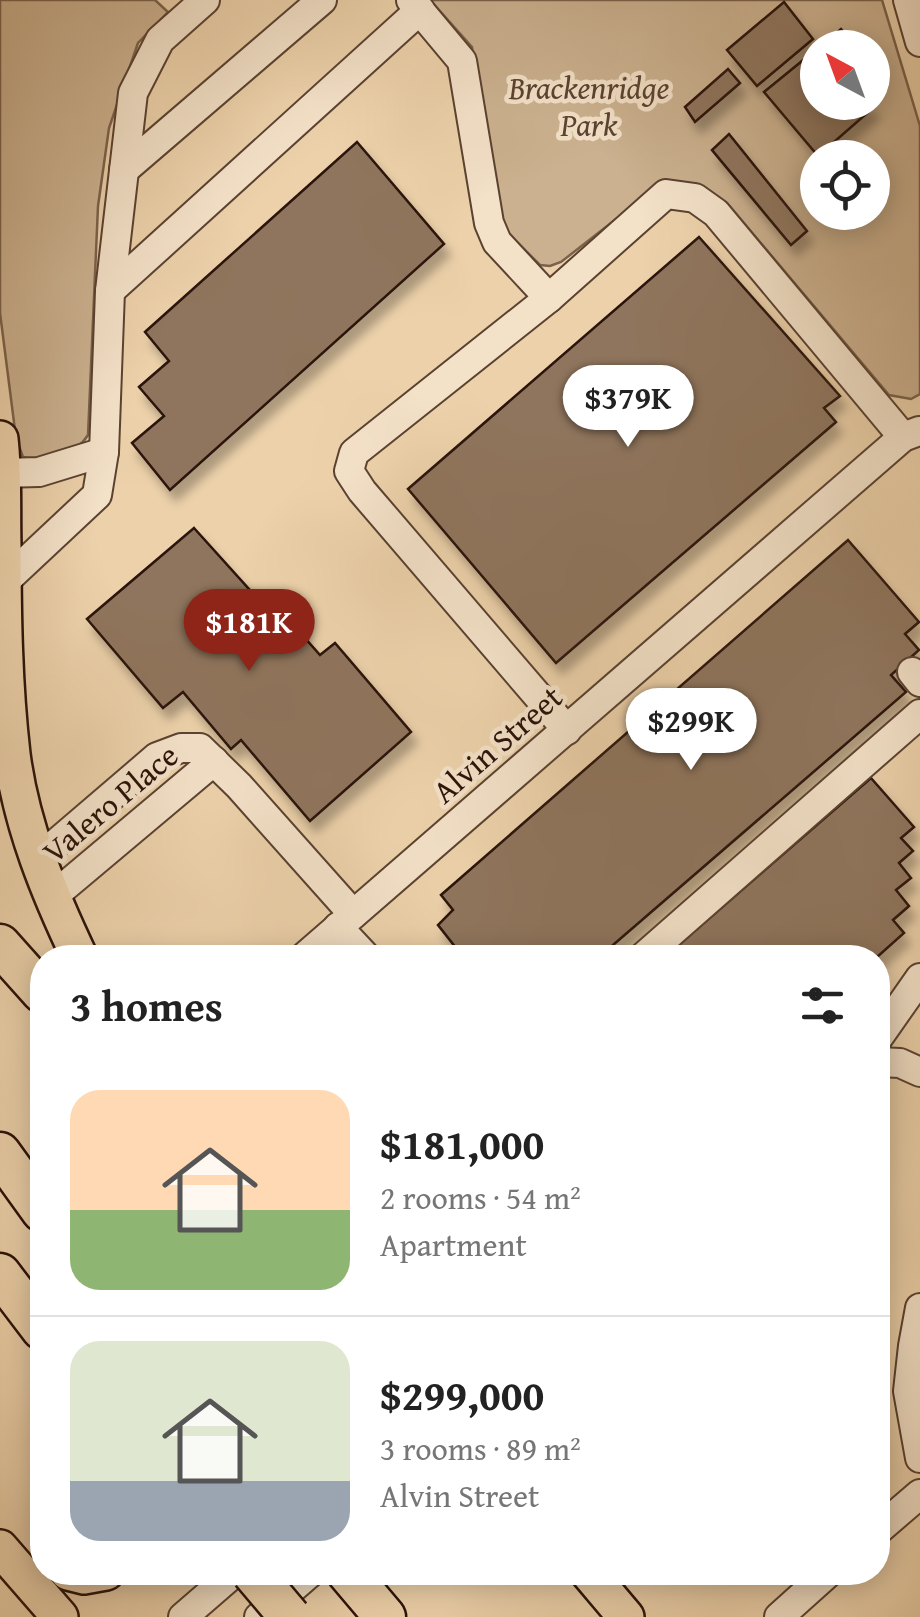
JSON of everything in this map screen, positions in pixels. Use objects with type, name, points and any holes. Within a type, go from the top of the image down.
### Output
[{"type":"highway","points":[[0,945],[30,979]]},
{"type":"highway","points":[[0,1153],[30,1194]]},
{"type":"highway","points":[[0,1274],[30,1313]]},
{"type":"highway","points":[[263,1585],[290,1617]]},
{"type":"highway","points":[[358,1585],[385,1617]]},
{"type":"main road","points":[[1,456],[6,690],[13,757],[38,858],[51,898],[74,945]]},
{"type":"main road","points":[[0,1546],[30,1560]]},
{"type":"main road","points":[[0,1546],[30,1582]]},
{"type":"main road","points":[[33,1585],[60,1617]]},
{"type":"main road","points":[[599,1585],[626,1617]]},
{"type":"street","points":[[3,583],[97,495],[104,452],[110,291],[134,93],[160,40],[205,0]]},
{"type":"street","points":[[124,170],[322,0]]},
{"type":"street","points":[[908,0],[920,42]]},
{"type":"street","points":[[110,291],[415,5],[462,61],[488,222],[497,242],[549,298]]},
{"type":"street","points":[[567,730],[362,491],[349,471],[354,453],[549,298],[666,194],[696,198],[716,213],[912,433]]},
{"type":"street","name":"Alvin Street","points":[[318,945],[912,433]]},
{"type":"street","points":[[1,456],[39,472],[104,452]]},
{"type":"street","points":[[657,945],[920,714]]},
{"type":"street","name":"Valero Place","points":[[38,858],[158,757],[181,748],[200,748],[346,921],[360,945]]},
{"type":"street","name":"Valero Place","points":[[51,898],[214,761]]},
{"type":"street","points":[[890,1021],[920,978]]},
{"type":"street","points":[[890,1036],[920,1010]]},
{"type":"street","points":[[890,1063],[920,1072]]},
{"type":"street","points":[[920,1308],[908,1391],[920,1458]]},
{"type":"street","points":[[890,1520],[920,1494]]},
{"type":"street","points":[[183,1617],[219,1585]]},
{"type":"street","points":[[260,1617],[296,1585]]},
{"type":"street","points":[[779,1617],[815,1585]]},
{"type":"green space","points":[[0,0],[155,0],[168,12],[138,43],[109,128],[98,206],[88,435],[68,453],[40,459],[23,457],[16,438],[0,313]]},
{"type":"green space","name":"Brackenridge Park","points":[[430,0],[882,0],[920,126],[920,394],[911,399],[889,395],[727,203],[710,193],[682,182],[656,188],[561,262],[550,266],[540,265],[496,221],[472,47]]},
{"type":"building","points":[[784,2],[806,30],[800,30],[800,50],[757,86],[727,50]]},
{"type":"building","points":[[800,63],[800,120],[859,120],[836,140],[804,140],[764,92]]},
{"type":"building","points":[[728,69],[740,83],[695,122],[685,107]]},
{"type":"building","points":[[729,134],[800,222],[800,230],[807,231],[791,245],[712,150]]},
{"type":"building","points":[[357,142],[444,244],[170,490],[132,443],[164,416],[139,387],[169,361],[145,332]]},
{"type":"building","points":[[699,237],[840,396],[824,408],[836,422],[556,663],[408,489]]},
{"type":"building","points":[[194,528],[267,609],[274,603],[320,655],[335,643],[411,732],[310,821],[241,740],[231,749],[183,692],[163,708],[87,619]]},
{"type":"building","points":[[848,540],[919,622],[905,634],[919,650],[891,675],[906,692],[613,945],[454,945],[438,925],[453,910],[441,895]]},
{"type":"building","points":[[871,778],[914,827],[901,838],[913,851],[899,863],[911,878],[896,890],[909,906],[893,920],[904,933],[890,946],[678,945]]}]
